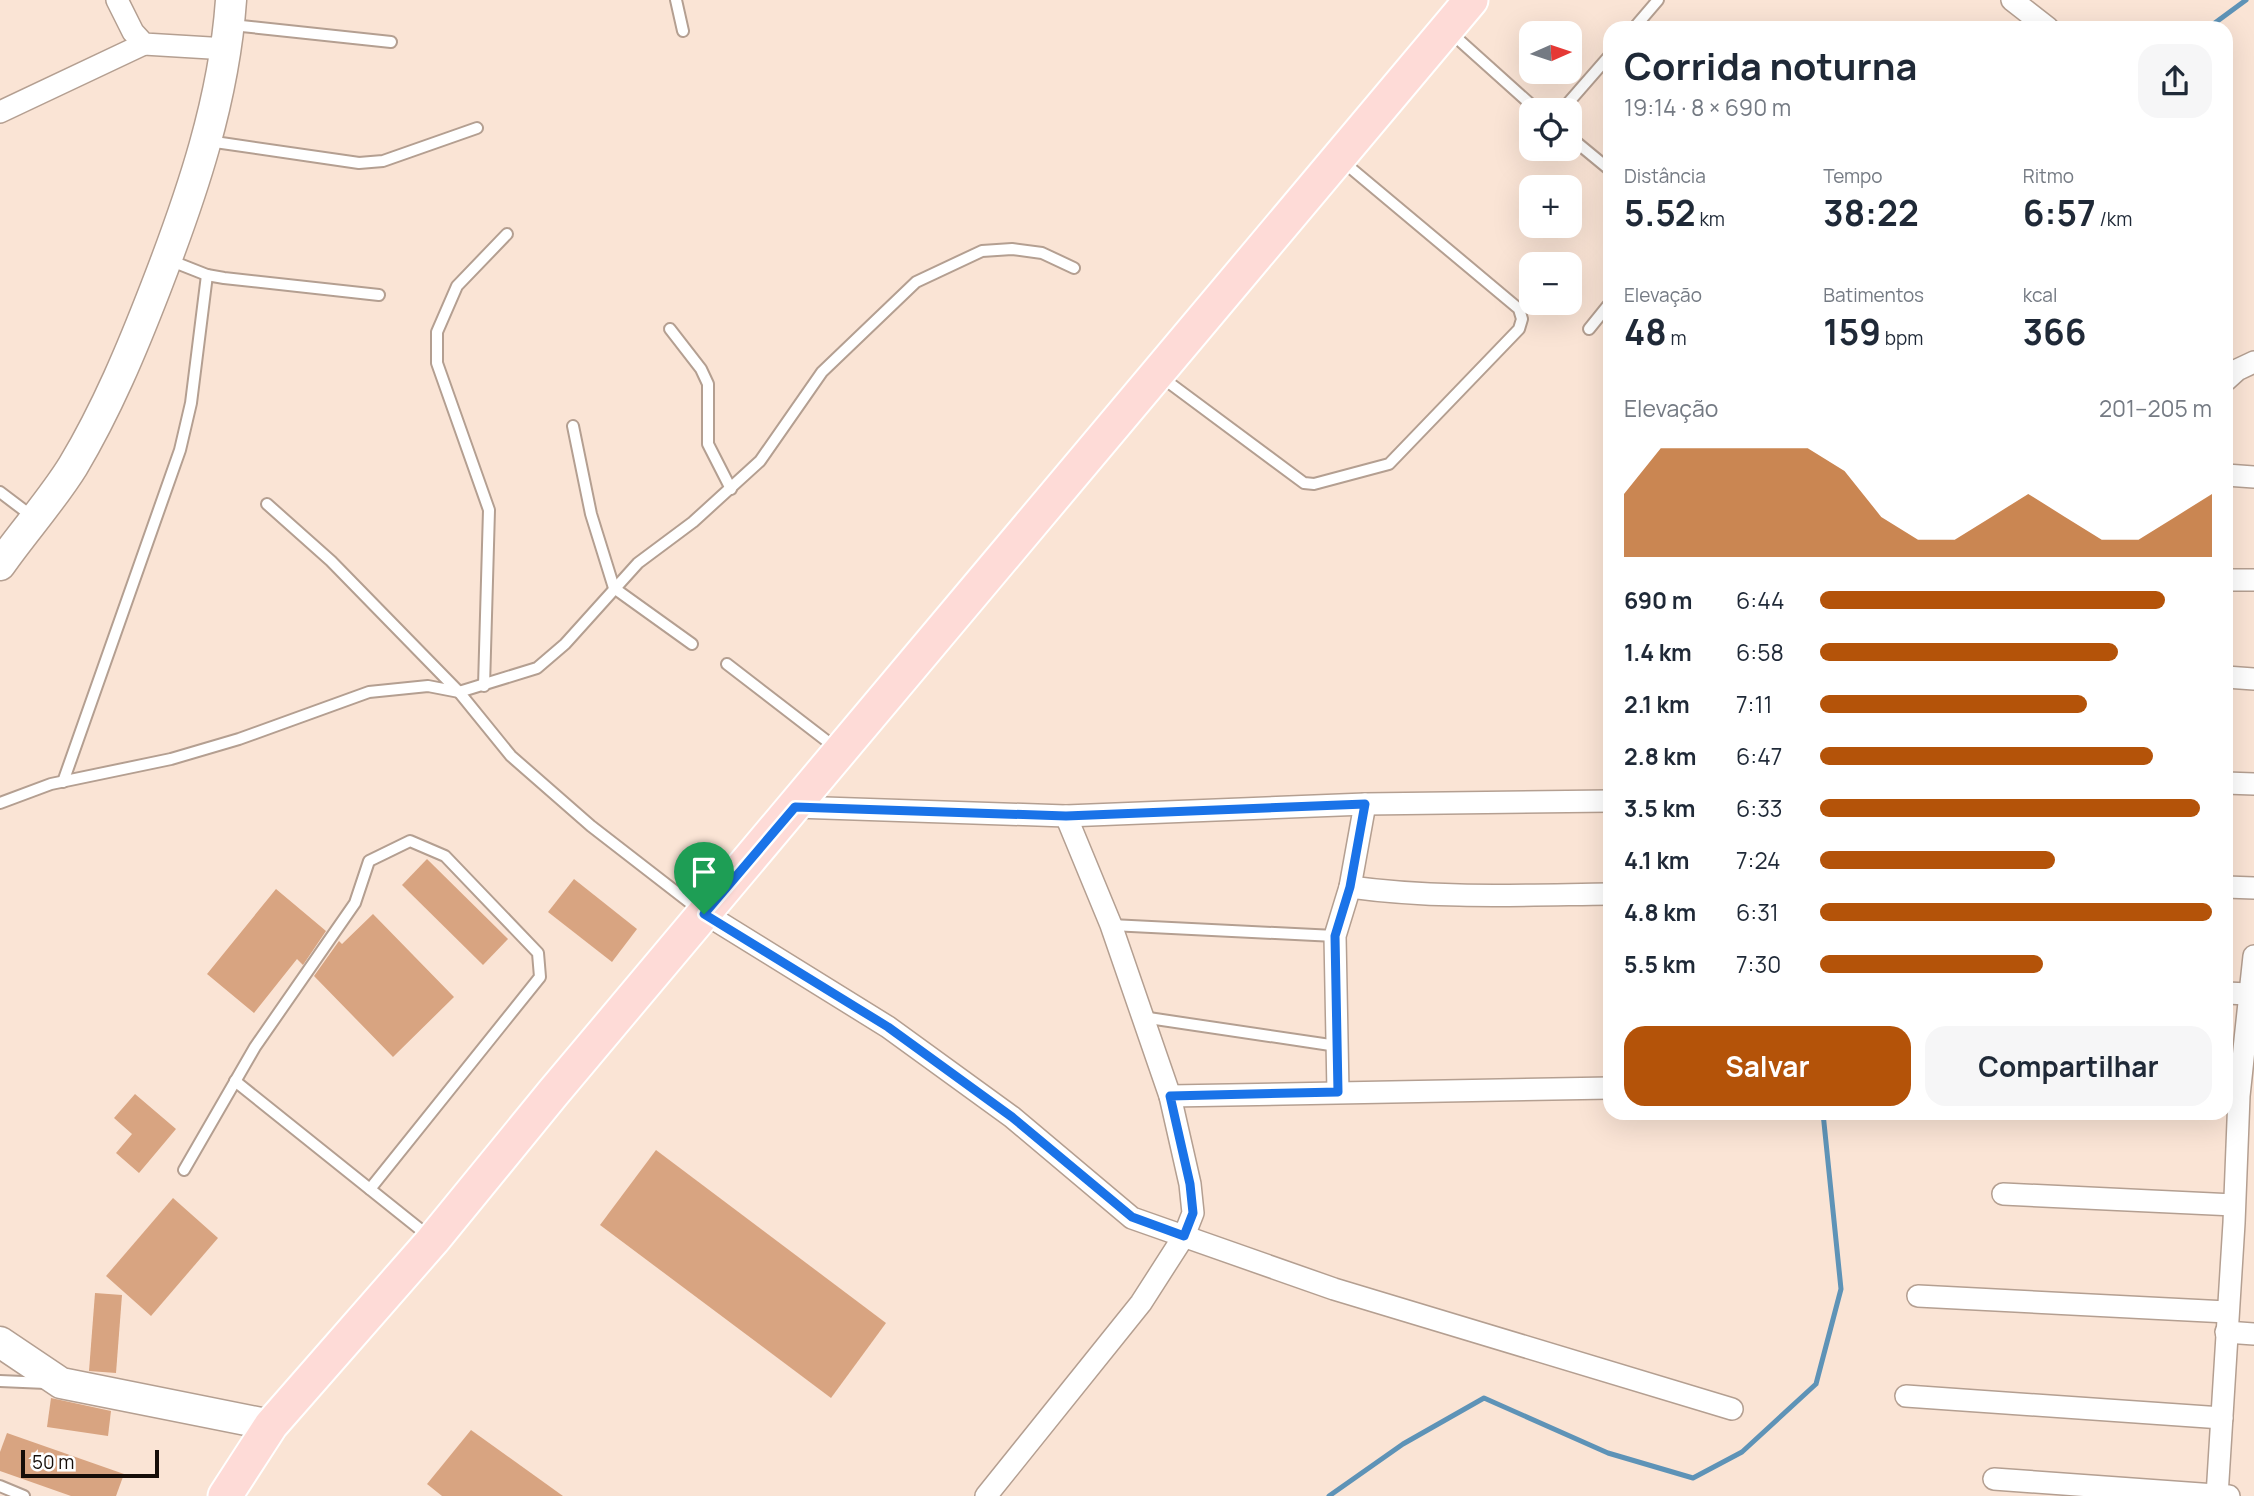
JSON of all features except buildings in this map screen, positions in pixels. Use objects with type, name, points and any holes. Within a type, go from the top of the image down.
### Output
[{"type":"main road","points":[[225,1496],[271,1425],[433,1240],[1471,0]]},
{"type":"street","points":[[117,0],[133,32],[144,44]]},
{"type":"street","points":[[2012,0],[2039,21]]},
{"type":"street","points":[[0,111],[144,44],[229,24],[194,187],[128,358],[102,415],[71,469],[0,565]]},
{"type":"street","points":[[2233,374],[2254,362]]},
{"type":"street","points":[[2233,475],[2254,477]]},
{"type":"street","points":[[2233,580],[2254,580]]},
{"type":"street","points":[[2233,678],[2254,679]]},
{"type":"street","points":[[2233,783],[2254,784]]},
{"type":"street","points":[[795,807],[1066,816],[1365,804],[1603,802]]},
{"type":"street","points":[[1338,1092],[1335,936],[1350,887],[1365,804]]},
{"type":"street","points":[[986,1496],[1141,1303],[1184,1236],[1193,1213],[1190,1184],[1170,1096],[1111,925],[1066,816]]},
{"type":"street","points":[[1350,887],[1396,894],[1603,894]]},
{"type":"street","points":[[2233,887],[2254,888]]},
{"type":"street","points":[[704,914],[888,1027],[1012,1117],[1132,1217],[1347,1293],[1731,1409]]},
{"type":"street","points":[[2233,1090],[2250,1007],[2254,956]]},
{"type":"street","points":[[2233,997],[2250,1007]]},
{"type":"street","points":[[1170,1096],[1603,1088]]},
{"type":"street","points":[[1994,1479],[2221,1495],[2227,1322],[2241,1217],[2246,1123],[2233,1097]]},
{"type":"street","points":[[2003,1194],[2241,1217]]},
{"type":"street","points":[[1918,1296],[2227,1322],[2254,1334]]},
{"type":"street","points":[[0,1342],[61,1383],[271,1425]]},
{"type":"street","points":[[1906,1396],[2222,1418]]},
{"type":"lane","points":[[676,0],[682,31]]},
{"type":"lane","points":[[1640,21],[1658,0]]},
{"type":"lane","points":[[229,24],[391,42]]},
{"type":"lane","points":[[1447,29],[1524,98]]},
{"type":"lane","points":[[1572,98],[1603,63]]},
{"type":"lane","points":[[205,141],[371,162],[383,161],[477,128]]},
{"type":"lane","points":[[1582,148],[1603,164]]},
{"type":"lane","points":[[1158,374],[1304,483],[1314,484],[1389,464],[1519,329],[1522,319],[1519,309],[1338,157]]},
{"type":"lane","points":[[484,686],[489,510],[437,363],[437,332],[457,286],[507,234]]},
{"type":"lane","points":[[0,803],[63,782],[158,762],[239,740],[369,692],[428,686],[459,692],[537,668],[565,644],[614,587],[638,564],[731,489],[760,461],[822,372],[916,282],[982,251],[1012,249],[1042,253],[1074,268]]},
{"type":"lane","points":[[167,259],[207,275],[379,295]]},
{"type":"lane","points":[[63,782],[180,450],[191,403],[207,275]]},
{"type":"lane","points":[[1589,329],[1603,312]]},
{"type":"lane","points":[[670,329],[701,369],[708,384],[708,444],[731,489]]},
{"type":"lane","points":[[573,426],[591,514],[614,587],[692,645]]},
{"type":"lane","points":[[0,492],[33,517]]},
{"type":"lane","points":[[267,503],[331,561],[459,692],[511,756],[591,826],[704,914]]},
{"type":"lane","points":[[727,664],[841,752]]},
{"type":"lane","points":[[184,1170],[255,1047],[355,903],[369,861],[410,841],[445,856],[538,953],[540,977],[370,1189]]},
{"type":"lane","points":[[1111,925],[1335,936]]},
{"type":"lane","points":[[1143,1017],[1337,1046]]},
{"type":"lane","points":[[235,1082],[433,1240]]},
{"type":"lane","points":[[0,1381],[61,1383]]},
{"type":"lane","points":[[0,1486],[24,1496]]},
{"type":"waterway","points":[[2218,21],[2246,0]]},
{"type":"waterway","points":[[1329,1496],[1403,1444],[1484,1398],[1608,1453],[1693,1478],[1742,1452],[1816,1384],[1841,1289],[1824,1120]]},
{"type":"route","points":[[1365,804],[1350,887],[1335,936],[1338,1092],[1170,1096],[1190,1184],[1193,1213],[1184,1236],[1132,1217],[1012,1117],[888,1027],[704,914],[795,807],[1066,816],[1365,804]]}]
